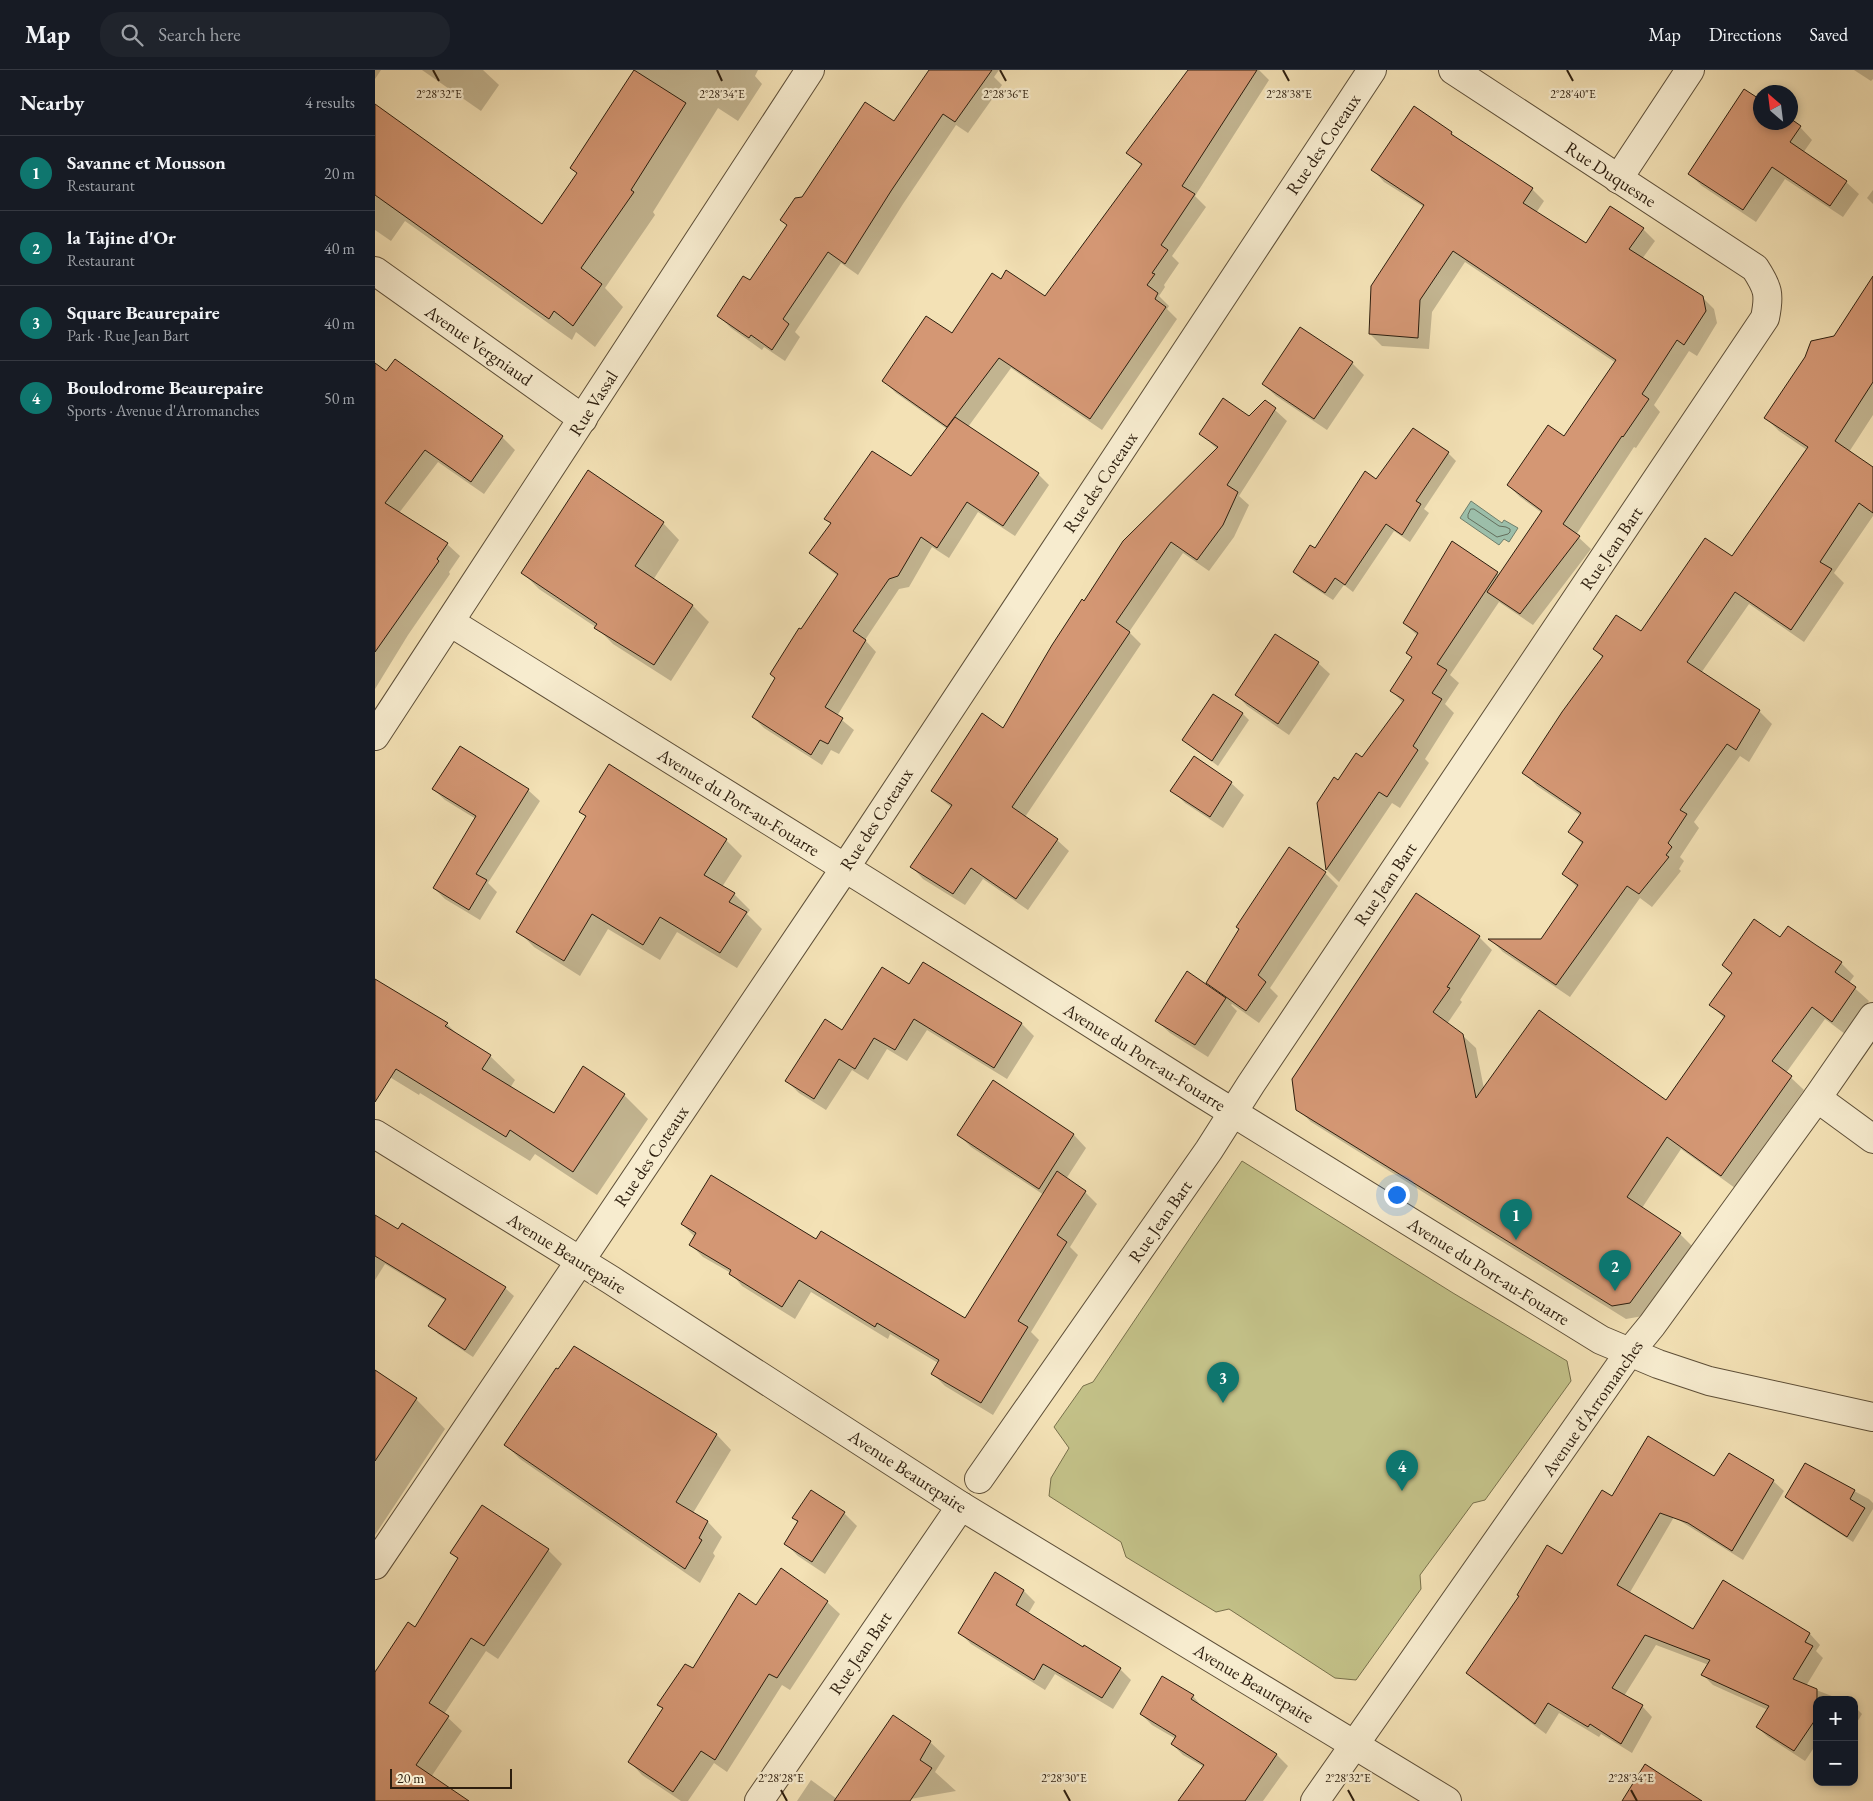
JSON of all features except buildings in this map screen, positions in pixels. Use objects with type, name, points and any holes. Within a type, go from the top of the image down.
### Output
[{"type":"street","name":"Rue Vassal","points":[[375,736],[810,70]]},
{"type":"street","name":"Rue des Coteaux","points":[[375,1565],[845,868],[1372,70]]},
{"type":"street","name":"Rue Duquesne","points":[[1453,70],[1755,268],[1764,281]]},
{"type":"street","points":[[1619,179],[1689,70]]},
{"type":"street","name":"Avenue Vergniaud","points":[[375,272],[583,418]]},
{"type":"street","name":"Rue Jean Bart","points":[[979,1479],[1209,1150],[1765,318],[1769,299],[1764,281]]},
{"type":"street","name":"Avenue du Port-au-Fouarre","points":[[450,622],[1601,1340],[1629,1353],[1709,1381],[1873,1417]]},
{"type":"street","name":"Avenue d'Arromanches","points":[[1315,1801],[1629,1353],[1652,1325],[1873,1018]]},
{"type":"street","points":[[1817,1098],[1873,1139]]},
{"type":"street","name":"Avenue Beaurepaire","points":[[375,1134],[580,1260],[961,1506],[1447,1801]]},
{"type":"street","name":"Rue Jean Bart","points":[[759,1801],[961,1506]]},
{"type":"shaded area","points":[[1242,1161],[1453,1293],[1567,1361],[1571,1381],[1485,1500],[1473,1503],[1420,1575],[1421,1589],[1356,1680],[1335,1678],[1229,1609],[1216,1612],[1126,1557],[1121,1542],[1049,1496],[1051,1478],[1069,1448],[1054,1427],[1083,1386],[1093,1382]]},
{"type":"water","points":[[1471,501],[1502,523],[1504,520],[1518,528],[1509,542],[1504,539],[1499,545],[1460,518]]},
{"type":"place","name":"Savanne et Mousson","points":[[1516,1240]]},
{"type":"place","name":"la Tajine d'Or","points":[[1615,1291]]},
{"type":"place","name":"Square Beaurepaire","points":[[1223,1403]]},
{"type":"place","name":"Boulodrome Beaurepaire","points":[[1402,1491]]}]
